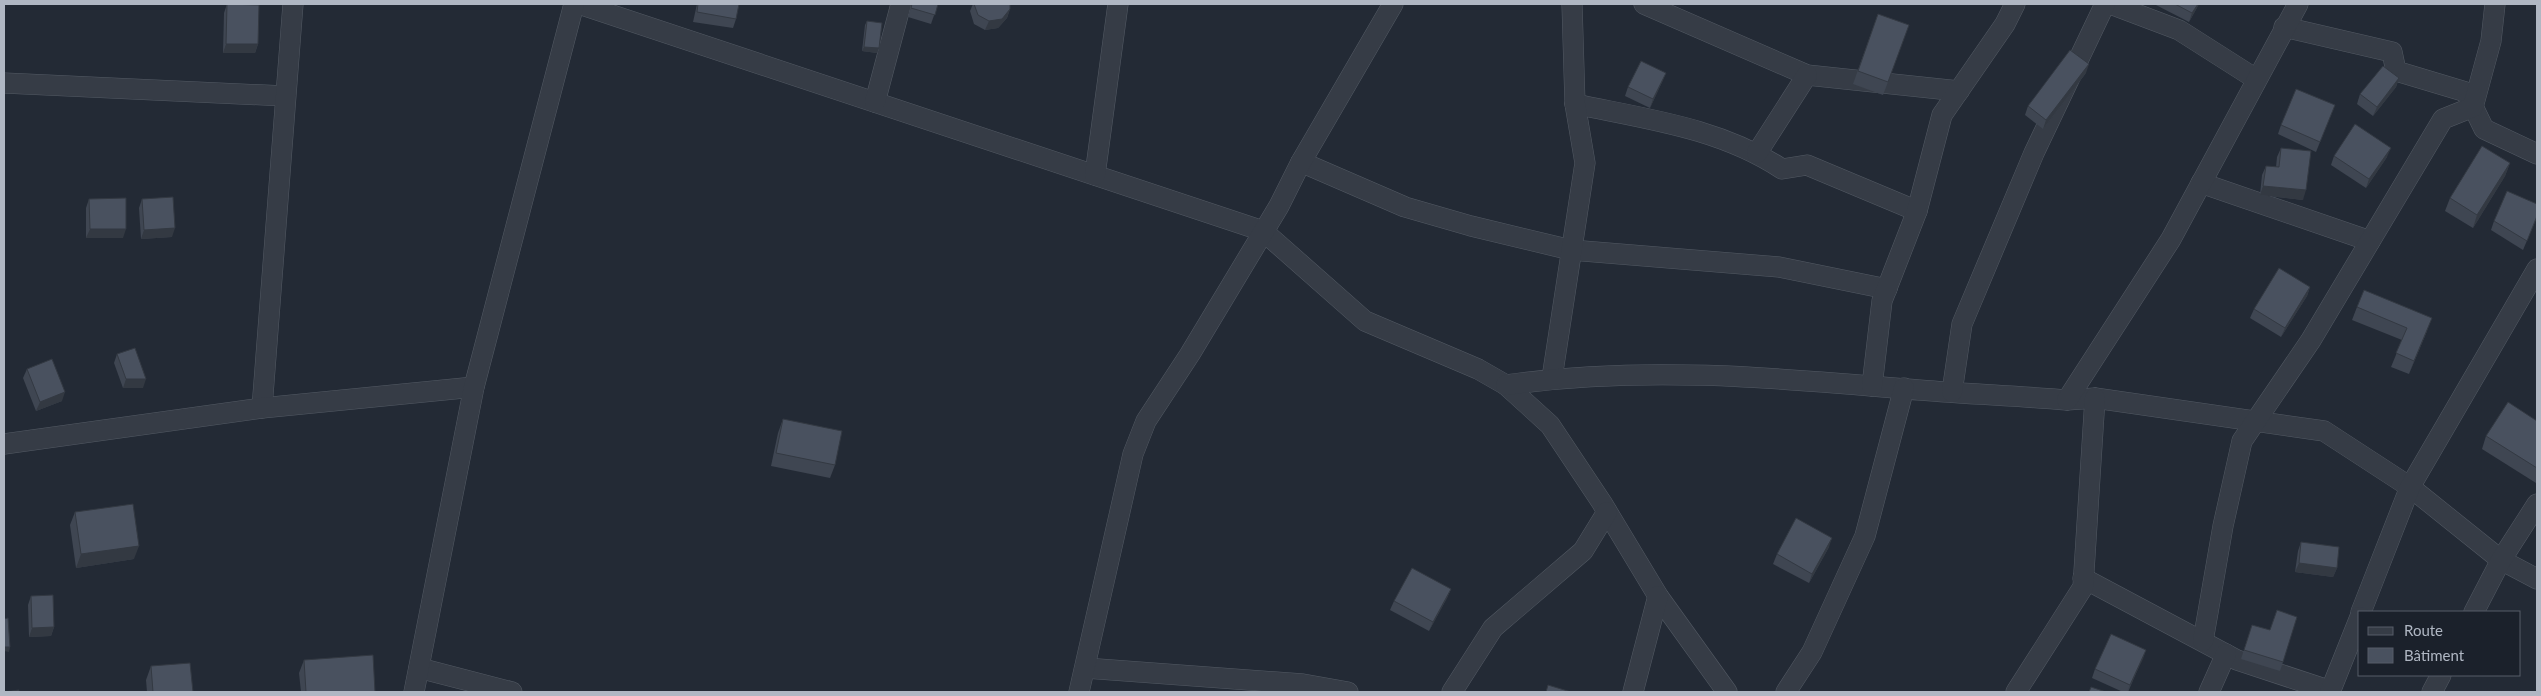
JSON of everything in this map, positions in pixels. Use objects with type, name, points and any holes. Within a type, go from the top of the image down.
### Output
[{"type":"street","points":[[262,408],[293,4]]},
{"type":"street","points":[[414,692],[474,387],[574,4]]},
{"type":"street","points":[[579,4],[1263,231],[1365,321],[1478,369],[1506,385],[1550,425],[1607,512],[1658,596],[1727,692]]},
{"type":"street","points":[[875,102],[901,4]]},
{"type":"street","points":[[1095,175],[1118,4]]},
{"type":"street","points":[[1079,692],[1133,454],[1146,421],[1190,354],[1279,206],[1301,162],[1393,4]]},
{"type":"street","points":[[1552,378],[1584,163],[1574,104],[1572,4]]},
{"type":"street","points":[[1644,4],[1807,75],[1959,91]]},
{"type":"street","points":[[1872,386],[1882,301],[1917,211],[1942,115],[2005,24],[2015,4]]},
{"type":"street","points":[[1952,392],[1962,324],[2034,153],[2105,4]]},
{"type":"street","points":[[2110,4],[2179,30],[2256,79]]},
{"type":"street","points":[[2067,400],[2171,239],[2298,4]]},
{"type":"street","points":[[2473,107],[2491,41],[2495,4]]},
{"type":"street","points":[[2284,27],[2392,52],[2396,71],[2466,92],[2484,129],[2537,154]]},
{"type":"street","points":[[1757,153],[1807,75]]},
{"type":"street","points":[[4,83],[285,96]]},
{"type":"street","points":[[1574,104],[1703,131],[1757,153],[1782,169],[1807,165],[1917,211]]},
{"type":"street","points":[[2203,641],[2223,526],[2242,441],[2311,340],[2443,118],[2473,107]]},
{"type":"street","points":[[1301,162],[1405,207],[1471,226],[1571,250],[1779,267],[1887,289]]},
{"type":"street","points":[[2201,183],[2370,241]]},
{"type":"street","points":[[2362,611],[2410,487],[2537,268]]},
{"type":"street","points":[[1506,385],[1552,378],[1615,375],[1797,379],[2067,400],[2094,398],[2324,431],[2410,487],[2501,560],[2537,579]]},
{"type":"street","points":[[4,444],[262,408],[474,387]]},
{"type":"street","points":[[1786,692],[1812,652],[1865,536],[1904,388]]},
{"type":"street","points":[[2016,692],[2082,587],[2094,398]]},
{"type":"street","points":[[2475,611],[2501,560],[2537,504]]},
{"type":"street","points":[[1452,692],[1493,628],[1583,551],[1607,512]]},
{"type":"street","points":[[2083,578],[2237,660],[2331,692],[2358,622]]},
{"type":"street","points":[[1633,692],[1658,596]]},
{"type":"street","points":[[2209,692],[2226,654]]},
{"type":"street","points":[[419,668],[512,692]]},
{"type":"street","points":[[1084,668],[1303,684],[1348,692]]},
{"type":"street","points":[[2432,692],[2440,676]]},
{"type":"building","points":[[227,4],[259,5],[258,44],[226,44]]},
{"type":"building","points":[[698,4],[739,4],[736,19],[697,12]]},
{"type":"building","points":[[912,4],[938,4],[935,15],[911,8]]},
{"type":"building","points":[[974,4],[1010,4],[1010,9],[1002,19],[989,21],[978,15]]},
{"type":"building","points":[[2175,4],[2198,4],[2192,13]]},
{"type":"building","points":[[1878,14],[1909,25],[1888,82],[1858,71]]},
{"type":"building","points":[[867,21],[882,23],[879,48],[864,47]]},
{"type":"building","points":[[2070,50],[2089,64],[2046,120],[2028,106]]},
{"type":"building","points":[[1641,61],[1666,73],[1653,99],[1628,87]]},
{"type":"building","points":[[2383,66],[2399,78],[2377,107],[2360,94]]},
{"type":"building","points":[[2296,89],[2335,105],[2320,142],[2281,125]]},
{"type":"building","points":[[2355,124],[2391,148],[2369,179],[2334,156]]},
{"type":"building","points":[[2482,146],[2510,163],[2477,215],[2450,198]]},
{"type":"building","points":[[2281,148],[2311,151],[2306,190],[2263,186],[2266,166],[2279,167]]},
{"type":"building","points":[[2507,191],[2537,204],[2537,216],[2527,241],[2494,221]]},
{"type":"building","points":[[173,197],[175,228],[144,230],[142,199]]},
{"type":"building","points":[[126,198],[126,229],[90,229],[89,199]]},
{"type":"building","points":[[2279,268],[2310,287],[2285,328],[2254,309]]},
{"type":"building","points":[[2364,290],[2432,318],[2414,361],[2396,353],[2407,328],[2357,307]]},
{"type":"building","points":[[135,348],[146,379],[126,379],[117,354]]},
{"type":"building","points":[[52,359],[65,392],[40,402],[27,369]]},
{"type":"building","points":[[2508,402],[2537,421],[2537,468],[2486,436]]},
{"type":"building","points":[[783,419],[842,431],[835,465],[776,453]]},
{"type":"building","points":[[133,504],[139,546],[81,554],[75,512]]},
{"type":"building","points":[[1796,518],[1832,538],[1812,574],[1777,554]]},
{"type":"building","points":[[2301,542],[2339,547],[2337,568],[2299,563]]},
{"type":"building","points":[[1412,568],[1451,589],[1433,622],[1394,601]]},
{"type":"building","points":[[53,595],[54,627],[32,628],[31,596]]},
{"type":"building","points":[[2277,610],[2297,617],[2283,662],[2244,650],[2252,625],[2270,630]]},
{"type":"building","points":[[8,618],[10,647],[4,647],[4,619]]},
{"type":"building","points":[[2111,634],[2146,650],[2130,685],[2095,669]]},
{"type":"building","points":[[373,655],[375,692],[306,692],[304,660]]},
{"type":"building","points":[[190,663],[193,692],[153,692],[151,666]]},
{"type":"building","points":[[1548,685],[1571,692],[1546,692]]},
{"type":"building","points":[[2091,687],[2106,692],[2089,692]]}]
